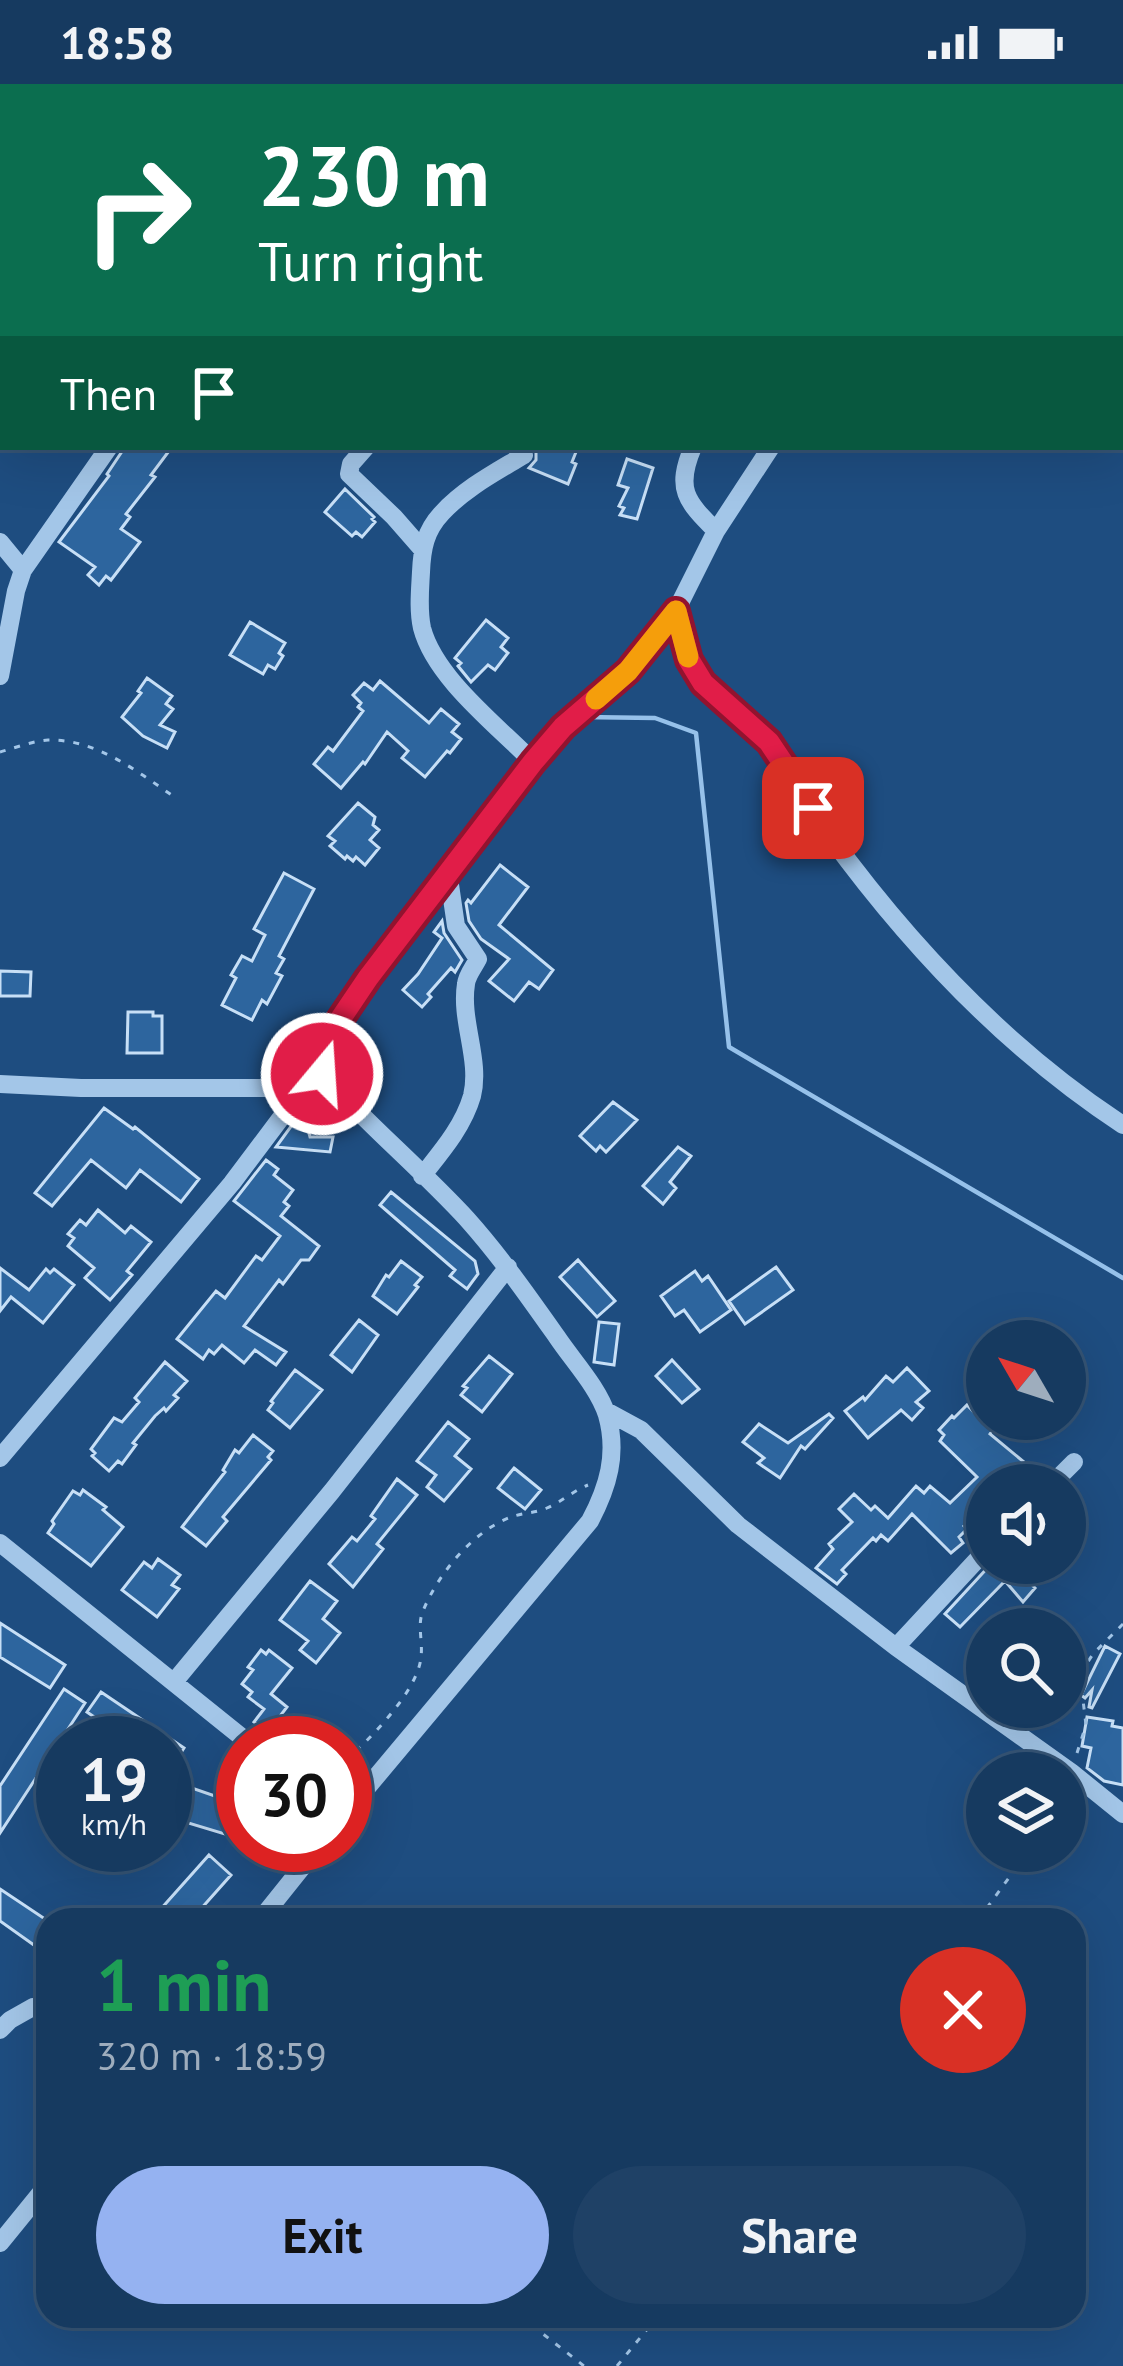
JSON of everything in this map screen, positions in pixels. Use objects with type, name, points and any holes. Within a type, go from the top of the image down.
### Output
[{"type":"street","points":[[0,676],[23,570],[107,450]]},
{"type":"street","points":[[363,450],[349,474],[422,549]]},
{"type":"street","points":[[692,450],[682,482],[686,496],[716,531]]},
{"type":"street","points":[[0,1458],[314,1079],[337,1024],[533,762],[563,727],[628,671],[676,611],[716,531],[769,450]]},
{"type":"street","points":[[524,455],[473,486],[428,532],[422,549],[419,602],[429,646],[460,689],[533,762]]},
{"type":"street","points":[[0,542],[23,570]]},
{"type":"street","points":[[676,611],[689,660],[703,683],[769,742],[828,833],[936,967],[1049,1070],[1123,1125]]},
{"type":"street","points":[[422,1176],[462,1120],[474,1073],[466,980],[478,959],[456,926],[448,871]]},
{"type":"street","points":[[0,1084],[284,1088],[314,1079]]},
{"type":"street","points":[[314,1079],[464,1216],[508,1267],[606,1412],[612,1444],[610,1476],[590,1522],[372,1782]]},
{"type":"street","points":[[173,1682],[332,1491],[508,1267]]},
{"type":"street","points":[[606,1412],[641,1430],[738,1525],[896,1648],[1043,1752]]},
{"type":"street","points":[[0,1543],[216,1717]]},
{"type":"street","points":[[896,1648],[966,1572]]},
{"type":"street","points":[[1086,1785],[1123,1814]]},
{"type":"street","points":[[270,1908],[298,1872]]},
{"type":"street","points":[[0,2030],[33,2007]]},
{"type":"street","points":[[0,2243],[36,2199]]},
{"type":"path","points":[[0,752],[46,740],[72,743],[125,763],[173,796]]},
{"type":"path","points":[[372,1735],[394,1709],[422,1660],[421,1614],[448,1568],[474,1537],[610,1476]]},
{"type":"path","points":[[1078,1752],[1086,1726],[1083,1700],[1070,1689],[1123,1624]]},
{"type":"path","points":[[1086,1793],[1090,1789]]},
{"type":"path","points":[[987,1908],[1014,1872]]},
{"type":"path","points":[[535,2328],[584,2366]]},
{"type":"path","points":[[617,2366],[648,2328]]},
{"type":"building","points":[[123,450],[170,450],[126,514],[130,517],[121,529],[140,542],[111,580],[106,576],[99,585],[88,575],[95,567],[59,542]]},
{"type":"building","points":[[536,450],[577,450],[568,484],[529,468],[536,460]]},
{"type":"building","points":[[627,459],[653,468],[637,519],[620,515],[628,488],[618,485]]},
{"type":"building","points":[[345,489],[374,517],[362,537],[356,532],[352,536],[325,512]]},
{"type":"building","points":[[486,620],[508,638],[501,647],[508,653],[495,670],[488,665],[471,682],[455,658]]},
{"type":"building","points":[[250,622],[285,643],[275,669],[268,665],[263,674],[230,655]]},
{"type":"building","points":[[147,678],[172,696],[166,704],[173,709],[160,725],[175,732],[167,748],[143,736],[122,717]]},
{"type":"building","points":[[380,681],[429,723],[441,709],[459,724],[452,732],[461,739],[425,777],[402,758],[408,751],[387,732],[341,788],[314,764],[328,747],[333,751],[363,711],[353,695],[364,683],[373,690]]},
{"type":"building","points":[[358,803],[375,817],[373,825],[379,830],[370,840],[379,848],[365,865],[356,857],[345,859],[330,846],[335,841],[328,836]]},
{"type":"building","points":[[500,865],[528,887],[499,925],[553,970],[539,989],[529,982],[514,1001],[489,981],[509,959],[481,939],[469,921],[466,903],[471,903]]},
{"type":"building","points":[[284,873],[314,889],[279,956],[284,959],[276,973],[282,976],[252,1020],[222,1005],[242,956],[252,961],[265,935],[254,929]]},
{"type":"building","points":[[442,921],[444,933],[462,960],[428,994],[431,997],[422,1007],[403,990],[442,938],[434,932]]},
{"type":"building","points":[[0,971],[31,972],[30,996],[0,996]]},
{"type":"building","points":[[128,1012],[162,1016],[162,1053],[127,1053]]},
{"type":"building","points":[[613,1102],[637,1120],[606,1152],[600,1146],[596,1151],[580,1136]]},
{"type":"building","points":[[104,1108],[199,1179],[181,1202],[140,1170],[126,1188],[91,1160],[52,1206],[35,1193]]},
{"type":"building","points":[[292,1125],[307,1126],[310,1137],[333,1137],[330,1152],[276,1147]]},
{"type":"building","points":[[678,1147],[691,1156],[670,1182],[676,1188],[663,1204],[643,1186]]},
{"type":"building","points":[[266,1160],[278,1169],[274,1175],[293,1190],[281,1216],[319,1246],[283,1284],[279,1280],[244,1326],[286,1352],[276,1365],[255,1350],[244,1363],[222,1345],[214,1354],[209,1350],[203,1359],[177,1339],[216,1291],[225,1298],[256,1256],[262,1260],[280,1236],[234,1201]]},
{"type":"building","points":[[391,1192],[475,1261],[478,1274],[467,1289],[450,1276],[455,1270],[380,1205]]},
{"type":"building","points":[[98,1210],[125,1233],[131,1226],[151,1242],[110,1300],[85,1278],[94,1268],[68,1246],[74,1238],[68,1234],[80,1220],[86,1225]]},
{"type":"building","points":[[578,1260],[615,1301],[597,1317],[560,1277]]},
{"type":"building","points":[[401,1261],[422,1277],[397,1314],[373,1296]]},
{"type":"building","points":[[776,1267],[793,1290],[745,1324],[729,1301]]},
{"type":"building","points":[[0,1268],[29,1290],[46,1269],[50,1273],[54,1269],[74,1285],[43,1323],[11,1297],[0,1311]]},
{"type":"building","points":[[695,1271],[702,1281],[708,1276],[731,1310],[700,1332],[684,1310],[675,1316],[661,1296]]},
{"type":"building","points":[[359,1320],[378,1335],[352,1372],[331,1355]]},
{"type":"building","points":[[599,1322],[619,1324],[614,1365],[594,1362]]},
{"type":"building","points":[[489,1356],[512,1374],[482,1412],[461,1395],[467,1388],[463,1386]]},
{"type":"building","points":[[672,1360],[699,1389],[682,1403],[656,1376]]},
{"type":"building","points":[[165,1362],[187,1381],[174,1395],[178,1398],[133,1443],[122,1464],[118,1461],[109,1471],[92,1456],[91,1449],[114,1418],[122,1422]]},
{"type":"building","points":[[907,1368],[929,1391],[916,1402],[923,1408],[912,1420],[901,1410],[868,1438],[845,1411],[865,1400],[886,1376],[893,1382]]},
{"type":"building","points":[[295,1370],[322,1390],[290,1428],[268,1410]]},
{"type":"building","points":[[966,1406],[966,1440],[997,1440],[1026,1464],[966,1466],[940,1441],[944,1435],[939,1430]]},
{"type":"building","points":[[829,1414],[833,1418],[805,1449],[801,1446],[780,1478],[758,1463],[764,1458],[743,1442],[759,1424],[788,1443]]},
{"type":"building","points":[[448,1422],[469,1439],[455,1456],[471,1469],[444,1501],[427,1487],[436,1475],[417,1461]]},
{"type":"building","points":[[253,1435],[273,1451],[271,1460],[223,1517],[227,1521],[206,1546],[182,1527],[225,1472],[235,1450],[239,1453]]},
{"type":"building","points":[[514,1468],[541,1490],[525,1509],[498,1488]]},
{"type":"building","points":[[397,1479],[417,1495],[377,1544],[383,1549],[353,1587],[329,1564],[375,1519],[371,1516]]},
{"type":"building","points":[[916,1486],[924,1493],[930,1486],[950,1503],[966,1488],[966,1530],[959,1537],[963,1543],[951,1553],[912,1514],[888,1541],[881,1535],[876,1541],[873,1538],[842,1570],[846,1574],[837,1584],[816,1568],[833,1549],[829,1544],[852,1522],[839,1509],[854,1494],[888,1518]]},
{"type":"building","points":[[83,1490],[123,1527],[91,1566],[48,1533],[73,1491],[80,1495]]},
{"type":"building","points":[[158,1559],[180,1575],[172,1585],[179,1589],[157,1617],[122,1590],[144,1562],[152,1568]]},
{"type":"building","points":[[310,1581],[337,1601],[323,1619],[340,1633],[316,1663],[300,1650],[308,1641],[280,1620]]},
{"type":"building","points":[[973,1584],[1002,1584],[979,1608],[966,1608],[966,1621],[960,1627],[945,1614]]},
{"type":"building","points":[[1008,1584],[1035,1588],[1023,1602]]},
{"type":"building","points":[[0,1623],[65,1665],[50,1688],[0,1657]]},
{"type":"building","points":[[1105,1646],[1120,1654],[1092,1708],[1092,1690],[1086,1697],[1086,1685]]},
{"type":"building","points":[[261,1650],[266,1654],[269,1650],[292,1668],[271,1694],[287,1707],[280,1716],[259,1716],[264,1709],[248,1697],[252,1692],[242,1684],[253,1670],[248,1667]]},
{"type":"building","points":[[64,1689],[85,1703],[76,1716],[46,1716]]},
{"type":"building","points":[[101,1692],[137,1716],[93,1716],[87,1712]]},
{"type":"building","points":[[1087,1717],[1113,1721],[1112,1726],[1123,1728],[1123,1785],[1104,1781],[1087,1768],[1091,1748],[1082,1746]]},
{"type":"building","points":[[36,1731],[36,1778],[0,1833],[0,1786]]},
{"type":"building","points":[[192,1788],[216,1796],[216,1831],[192,1824]]},
{"type":"building","points":[[209,1855],[216,1861],[216,1872],[231,1875],[202,1908],[162,1908]]},
{"type":"building","points":[[0,1889],[36,1913],[36,1946],[0,1921]]},
{"type":"waterway","points":[[582,717],[655,718],[696,733],[729,1047],[1123,1278]]},
{"type":"slow traffic","points":[[596,699],[628,671],[676,611],[688,657]]},
{"type":"route","points":[[322,1074],[323,1052],[337,1024],[448,871],[563,727],[628,671],[676,611],[689,660],[703,683],[769,742],[813,808]]}]
